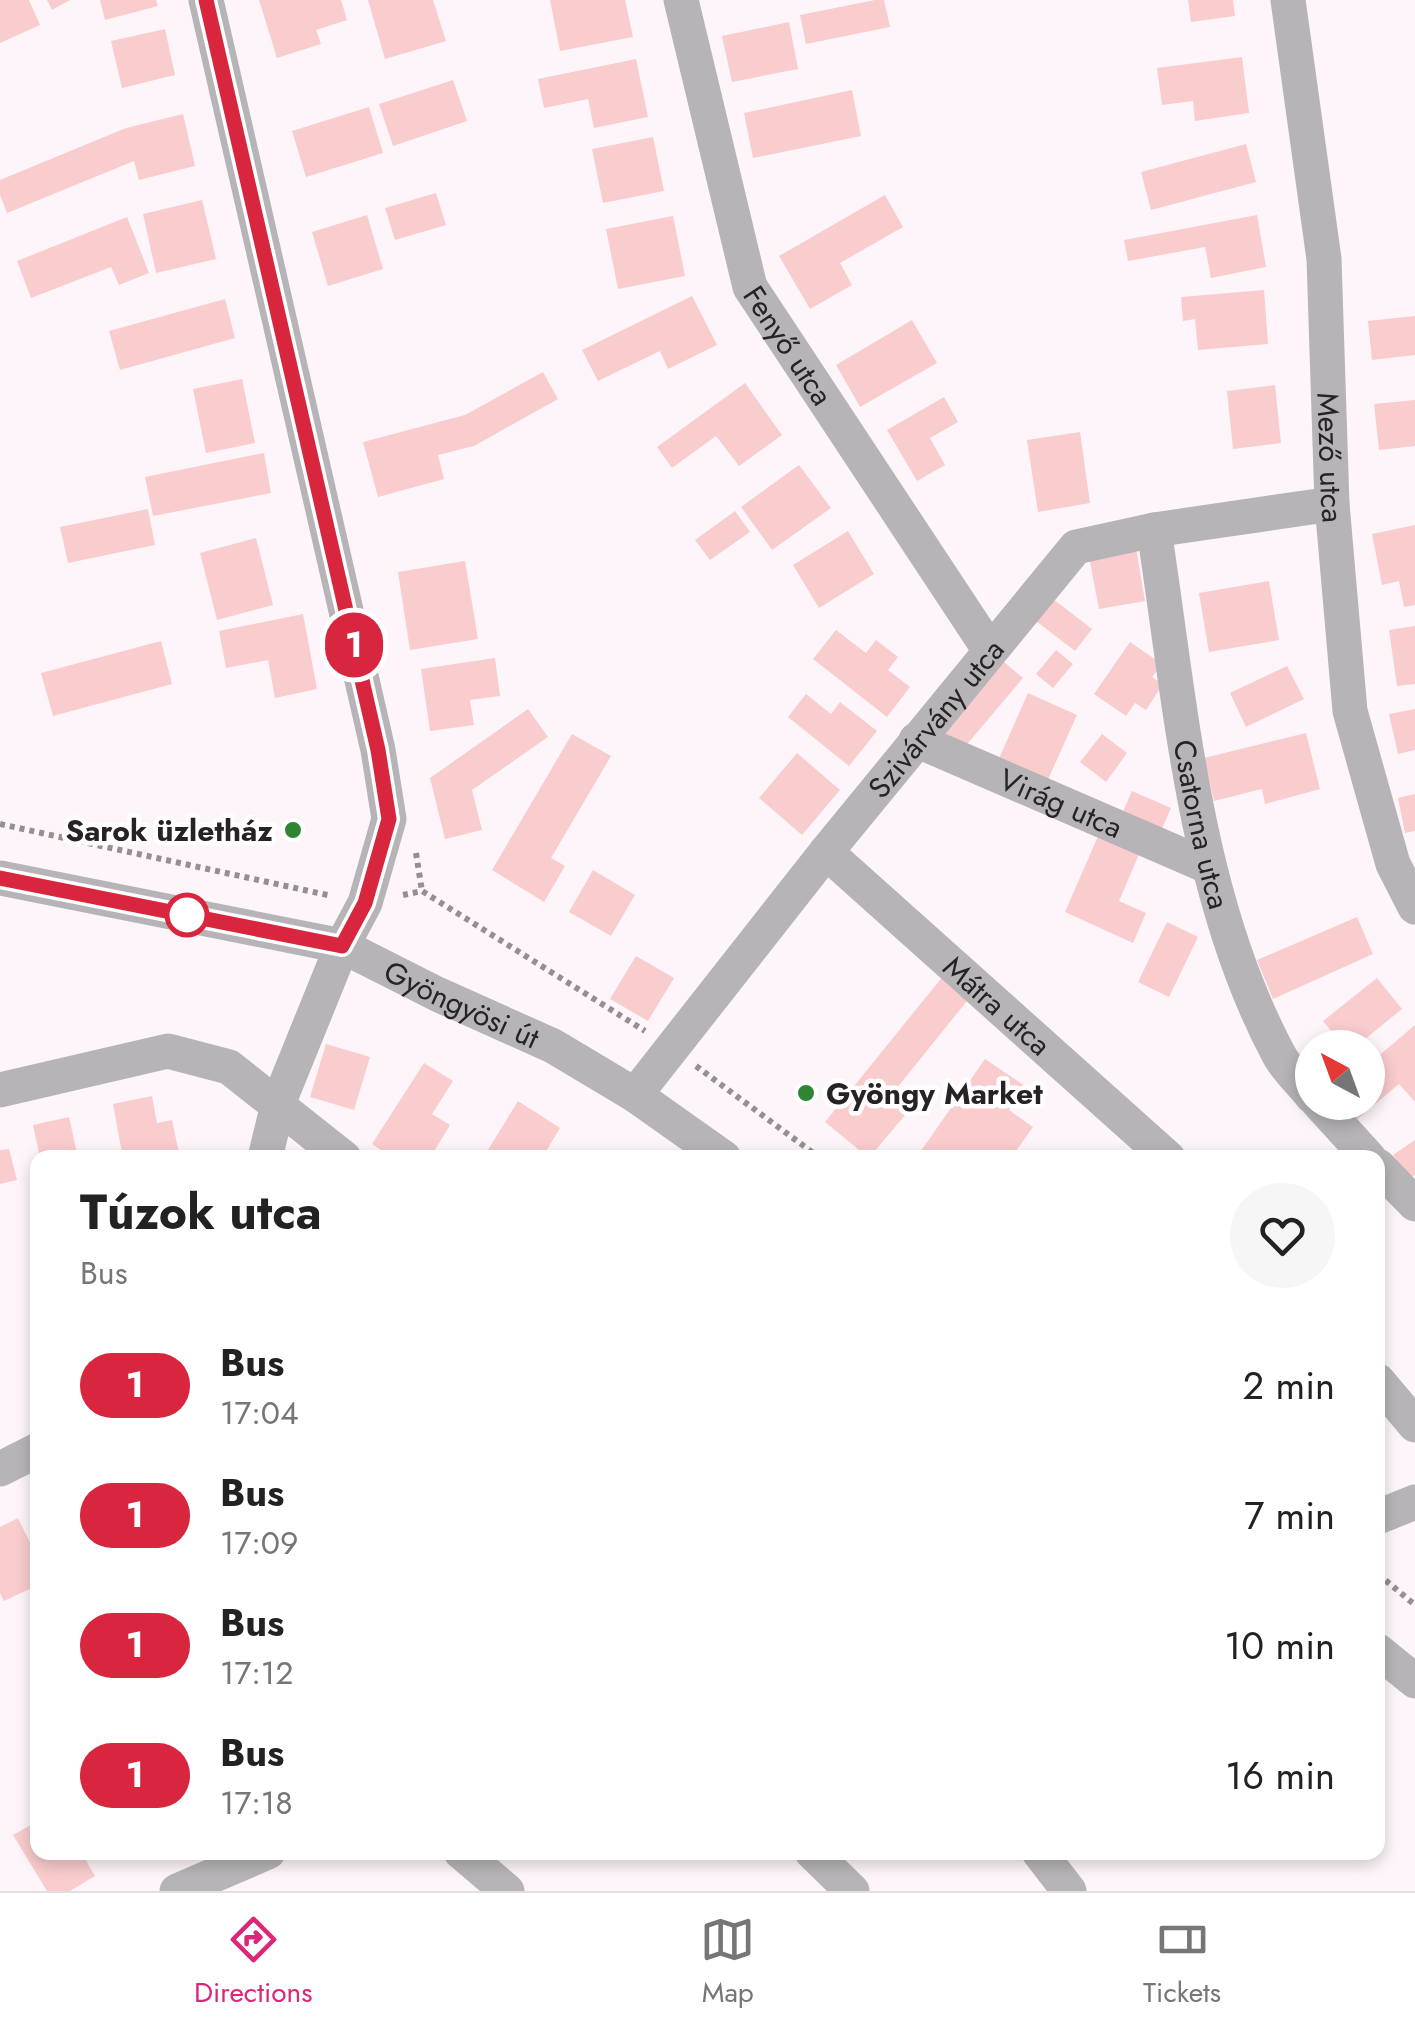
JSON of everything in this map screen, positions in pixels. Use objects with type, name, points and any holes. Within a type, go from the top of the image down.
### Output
[{"type":"street","points":[[206,0],[378,750],[389,819],[365,903],[342,946],[278,1104],[267,1150]]},
{"type":"street","name":"Fenyő utca","points":[[681,0],[750,288],[989,649]]},
{"type":"street","name":"Mező utca","points":[[1288,0],[1324,260],[1332,504],[1350,711],[1393,864],[1415,908]]},
{"type":"street","name":"Szivárvány utca","points":[[635,1095],[989,649],[1076,547],[1154,530],[1332,504]]},
{"type":"street","name":"Csatorna utca","points":[[1154,530],[1207,866],[1252,994],[1281,1058],[1295,1075]]},
{"type":"street","name":"Virág utca","points":[[916,740],[1207,866]]},
{"type":"street","name":"Mátra utca","points":[[826,852],[1159,1150]]},
{"type":"street","name":"Gyöngyösi út","points":[[0,878],[342,946],[436,994],[553,1046],[635,1095],[713,1150]]},
{"type":"street","points":[[0,1090],[168,1051],[229,1067],[334,1150]]},
{"type":"street","points":[[1335,1120],[1363,1150]]},
{"type":"street","points":[[1385,1173],[1415,1204]]},
{"type":"street","points":[[1385,1389],[1415,1425]]},
{"type":"street","points":[[0,1469],[30,1454]]},
{"type":"street","points":[[1385,1514],[1415,1502]]},
{"type":"street","points":[[1385,1657],[1415,1681]]},
{"type":"street","points":[[177,1891],[249,1860]]},
{"type":"street","points":[[470,1860],[507,1891]]},
{"type":"street","points":[[820,1860],[852,1891]]},
{"type":"street","points":[[1045,1860],[1068,1891]]},
{"type":"path","points":[[1385,1580],[1415,1605]]},
{"type":"building","points":[[0,0],[29,0],[40,25],[0,43]]},
{"type":"building","points":[[47,0],[70,0],[52,10]]},
{"type":"building","points":[[100,0],[156,0],[158,6],[105,20]]},
{"type":"building","points":[[259,0],[341,0],[347,20],[316,30],[321,44],[277,58]]},
{"type":"building","points":[[368,0],[433,0],[446,41],[385,59]]},
{"type":"building","points":[[550,0],[625,0],[633,37],[560,51]]},
{"type":"building","points":[[884,0],[890,27],[806,44],[800,15]]},
{"type":"building","points":[[1188,0],[1233,0],[1235,16],[1191,22]]},
{"type":"building","points":[[789,22],[798,69],[732,82],[722,36]]},
{"type":"building","points":[[165,29],[175,75],[122,88],[111,41]]},
{"type":"building","points":[[1242,57],[1249,113],[1195,121],[1193,101],[1162,105],[1157,68]]},
{"type":"building","points":[[636,59],[648,117],[594,128],[588,99],[544,108],[538,79]]},
{"type":"building","points":[[453,80],[467,121],[393,146],[379,104]]},
{"type":"building","points":[[852,90],[861,136],[753,158],[744,113]]},
{"type":"building","points":[[369,107],[383,153],[306,177],[292,131]]},
{"type":"building","points":[[183,114],[195,166],[139,180],[134,161],[7,213],[0,195],[0,180],[126,128]]},
{"type":"building","points":[[653,137],[664,191],[603,203],[592,149]]},
{"type":"building","points":[[1246,144],[1256,182],[1151,210],[1141,172]]},
{"type":"building","points":[[436,193],[446,225],[395,240],[385,208]]},
{"type":"building","points":[[885,195],[903,227],[840,263],[852,285],[810,309],[779,256]]},
{"type":"building","points":[[202,200],[216,259],[156,273],[143,214]]},
{"type":"building","points":[[367,215],[383,269],[328,286],[312,232]]},
{"type":"building","points":[[1257,215],[1266,267],[1211,278],[1205,247],[1128,261],[1124,240]]},
{"type":"building","points":[[673,216],[685,276],[618,289],[606,229]]},
{"type":"building","points":[[127,217],[149,273],[119,285],[111,267],[31,298],[17,261]]},
{"type":"building","points":[[1264,290],[1268,344],[1198,350],[1195,319],[1183,321],[1181,297]]},
{"type":"building","points":[[692,296],[717,345],[668,369],[660,351],[598,381],[582,350]]},
{"type":"building","points":[[225,299],[235,338],[120,370],[109,331]]},
{"type":"building","points":[[1415,316],[1415,355],[1372,360],[1368,321]]},
{"type":"building","points":[[912,320],[937,363],[860,407],[836,365]]},
{"type":"building","points":[[543,372],[558,399],[474,446],[438,455],[444,479],[378,497],[363,442],[465,415]]},
{"type":"building","points":[[242,379],[255,443],[206,453],[193,389]]},
{"type":"building","points":[[745,383],[782,435],[739,466],[716,436],[672,468],[657,447]]},
{"type":"building","points":[[1275,385],[1281,443],[1233,449],[1227,391]]},
{"type":"building","points":[[944,397],[958,422],[930,438],[945,465],[917,481],[887,430]]},
{"type":"building","points":[[1415,400],[1415,446],[1379,450],[1374,404]]},
{"type":"building","points":[[1080,432],[1090,503],[1038,512],[1027,440]]},
{"type":"building","points":[[264,453],[271,493],[153,516],[145,477]]},
{"type":"building","points":[[799,465],[831,508],[772,550],[741,507]]},
{"type":"building","points":[[148,509],[155,545],[68,563],[60,527]]},
{"type":"building","points":[[735,511],[750,532],[710,560],[695,540]]},
{"type":"building","points":[[1415,525],[1415,605],[1404,607],[1399,581],[1382,585],[1372,534]]},
{"type":"building","points":[[848,531],[874,574],[819,608],[793,565]]},
{"type":"building","points":[[256,538],[273,605],[217,620],[200,553]]},
{"type":"building","points":[[1136,548],[1145,601],[1099,609],[1089,557]]},
{"type":"building","points":[[465,561],[478,639],[410,650],[398,572]]},
{"type":"building","points":[[1269,581],[1279,640],[1209,652],[1199,593]]},
{"type":"building","points":[[1053,599],[1092,629],[1075,651],[1036,621]]},
{"type":"building","points":[[303,614],[317,689],[275,698],[268,660],[226,668],[219,631]]},
{"type":"building","points":[[1415,626],[1415,684],[1397,686],[1389,630]]},
{"type":"building","points":[[836,630],[866,653],[876,640],[898,657],[888,670],[910,687],[887,717],[813,659]]},
{"type":"building","points":[[161,641],[172,684],[53,716],[41,673]]},
{"type":"building","points":[[1130,642],[1162,664],[1152,677],[1163,684],[1146,710],[1135,703],[1126,716],[1094,694]]},
{"type":"building","points":[[1056,650],[1073,664],[1053,688],[1036,674]]},
{"type":"building","points":[[495,658],[500,696],[470,700],[474,725],[430,731],[421,669]]},
{"type":"building","points":[[999,658],[1023,678],[963,749],[939,730]]},
{"type":"building","points":[[1287,666],[1304,699],[1246,727],[1230,693]]},
{"type":"building","points":[[1028,693],[1077,715],[1046,784],[997,763]]},
{"type":"building","points":[[806,694],[831,714],[840,702],[877,731],[849,766],[788,717]]},
{"type":"building","points":[[528,709],[548,737],[472,790],[482,830],[445,839],[430,778]]},
{"type":"building","points":[[1415,709],[1415,750],[1398,754],[1389,714]]},
{"type":"building","points":[[1306,733],[1320,789],[1265,804],[1262,789],[1214,801],[1204,758]]},
{"type":"building","points":[[572,734],[611,756],[551,858],[565,866],[544,902],[492,870]]},
{"type":"building","points":[[1102,734],[1127,753],[1106,782],[1080,762]]},
{"type":"building","points":[[797,753],[840,790],[802,835],[759,798]]},
{"type":"building","points":[[1132,791],[1171,808],[1157,840],[1118,823]]},
{"type":"building","points":[[1415,794],[1415,831],[1405,833],[1398,798]]},
{"type":"building","points":[[1099,834],[1140,852],[1119,901],[1146,913],[1133,943],[1065,912]]},
{"type":"building","points":[[593,870],[635,895],[611,936],[569,912]]},
{"type":"building","points":[[1357,917],[1373,954],[1273,999],[1257,960]]},
{"type":"building","points":[[1167,922],[1198,937],[1169,997],[1138,982]]},
{"type":"building","points":[[636,956],[674,978],[648,1021],[610,999]]},
{"type":"building","points":[[952,965],[979,986],[888,1099],[906,1114],[876,1150],[859,1150],[825,1122]]},
{"type":"building","points":[[1377,978],[1402,1009],[1376,1030],[1330,1030],[1323,1021]]},
{"type":"building","points":[[1415,1025],[1415,1102],[1399,1084],[1385,1096],[1385,1051]]},
{"type":"building","points":[[326,1044],[370,1057],[354,1110],[310,1097]]},
{"type":"building","points":[[985,1059],[1025,1086],[1009,1110],[1033,1127],[1017,1150],[922,1150]]},
{"type":"building","points":[[424,1063],[453,1081],[432,1114],[450,1125],[435,1150],[381,1150],[372,1144]]},
{"type":"building","points":[[152,1096],[157,1123],[172,1120],[178,1150],[122,1150],[113,1104]]},
{"type":"building","points":[[518,1101],[560,1128],[547,1150],[488,1150]]},
{"type":"building","points":[[69,1117],[76,1150],[38,1150],[33,1125]]},
{"type":"building","points":[[1415,1140],[1415,1175],[1409,1179],[1393,1155]]},
{"type":"building","points":[[9,1149],[17,1180],[0,1184],[0,1150]]},
{"type":"building","points":[[18,1518],[30,1543],[30,1589],[4,1601],[0,1593],[0,1527]]},
{"type":"building","points":[[30,1825],[30,1860],[86,1860],[95,1876],[70,1891],[47,1891],[13,1835]]},
{"type":"bus line","name":"1","points":[[0,878],[342,946],[365,903],[389,819],[378,750],[206,0]]},
{"type":"place","name":"Sarok üzletház","points":[[293,830]]},
{"type":"place","name":"Gyöngy Market","points":[[806,1093]]}]
